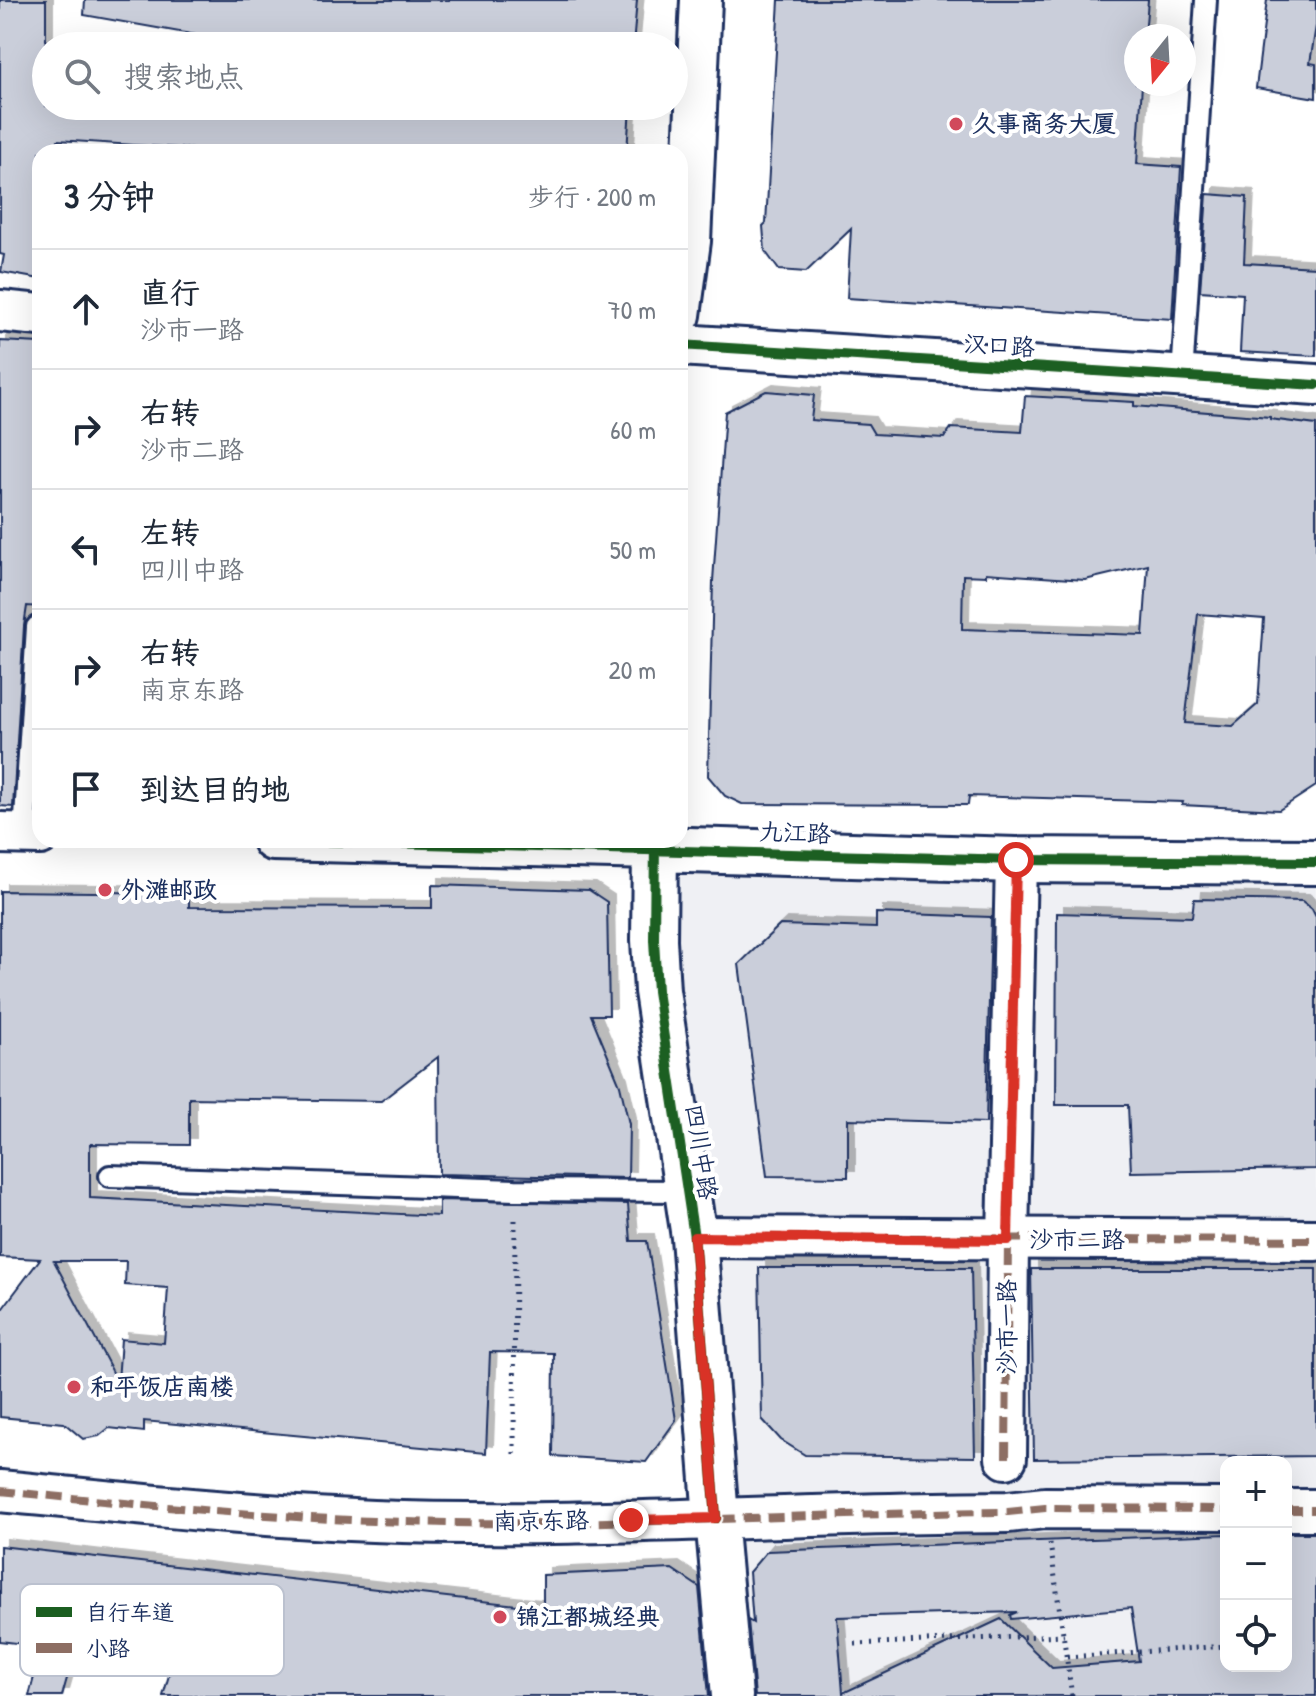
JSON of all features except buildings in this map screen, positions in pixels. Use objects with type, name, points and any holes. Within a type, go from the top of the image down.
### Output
[{"type":"street","points":[[688,256],[701,0]]},
{"type":"street","points":[[0,311],[32,314]]},
{"type":"street","name":"汉口路","points":[[688,346],[1316,385]]},
{"type":"street","name":"九江路","points":[[688,846],[1016,860],[1316,862]]},
{"type":"street","name":"四川中路","points":[[655,848],[657,991],[694,1237],[732,1696]]},
{"type":"street","name":"沙市一路","points":[[1006,1458],[1016,860]]},
{"type":"street","name":"沙市二路","points":[[694,1237],[1316,1240]]},
{"type":"street","name":"南京东路","points":[[0,1491],[374,1521],[716,1518],[1008,1512],[1045,1508],[1220,1509]]},
{"type":"street","points":[[1292,1510],[1316,1510]]},
{"type":"lane","points":[[1182,377],[1206,0]]},
{"type":"lane","points":[[21,834],[32,692]]},
{"type":"lane","points":[[110,1176],[515,1190],[687,1191]]},
{"type":"path","points":[[514,1454],[515,1190]]},
{"type":"path","points":[[1050,1542],[1072,1696]]},
{"type":"path","points":[[855,1644],[1064,1635]]},
{"type":"path","points":[[1067,1657],[1220,1646]]},
{"type":"shaded area","points":[[655,849],[1316,862],[1316,1696],[731,1696]]},
{"type":"marked path","points":[[1006,1458],[1016,860]]},
{"type":"marked path","points":[[694,1237],[1316,1240]]},
{"type":"marked path","points":[[0,1491],[280,1516],[452,1523],[1008,1512],[1045,1508],[1220,1509]]},
{"type":"marked path","points":[[1292,1510],[1316,1510]]},
{"type":"cycle path","points":[[688,346],[1316,385]]},
{"type":"cycle path","points":[[570,848],[1016,860],[1316,862]]},
{"type":"cycle path","points":[[655,848],[657,991],[694,1237],[716,1518]]},
{"type":"place","name":"久事商务大厦","points":[[956,124]]},
{"type":"place","name":"外滩邮政","points":[[105,890]]},
{"type":"place","name":"和平饭店南楼","points":[[74,1387]]},
{"type":"place","name":"锦江都城经典","points":[[500,1617]]},
{"type":"route","points":[[631,1520],[716,1518],[694,1237],[1008,1240],[1016,860]]}]
